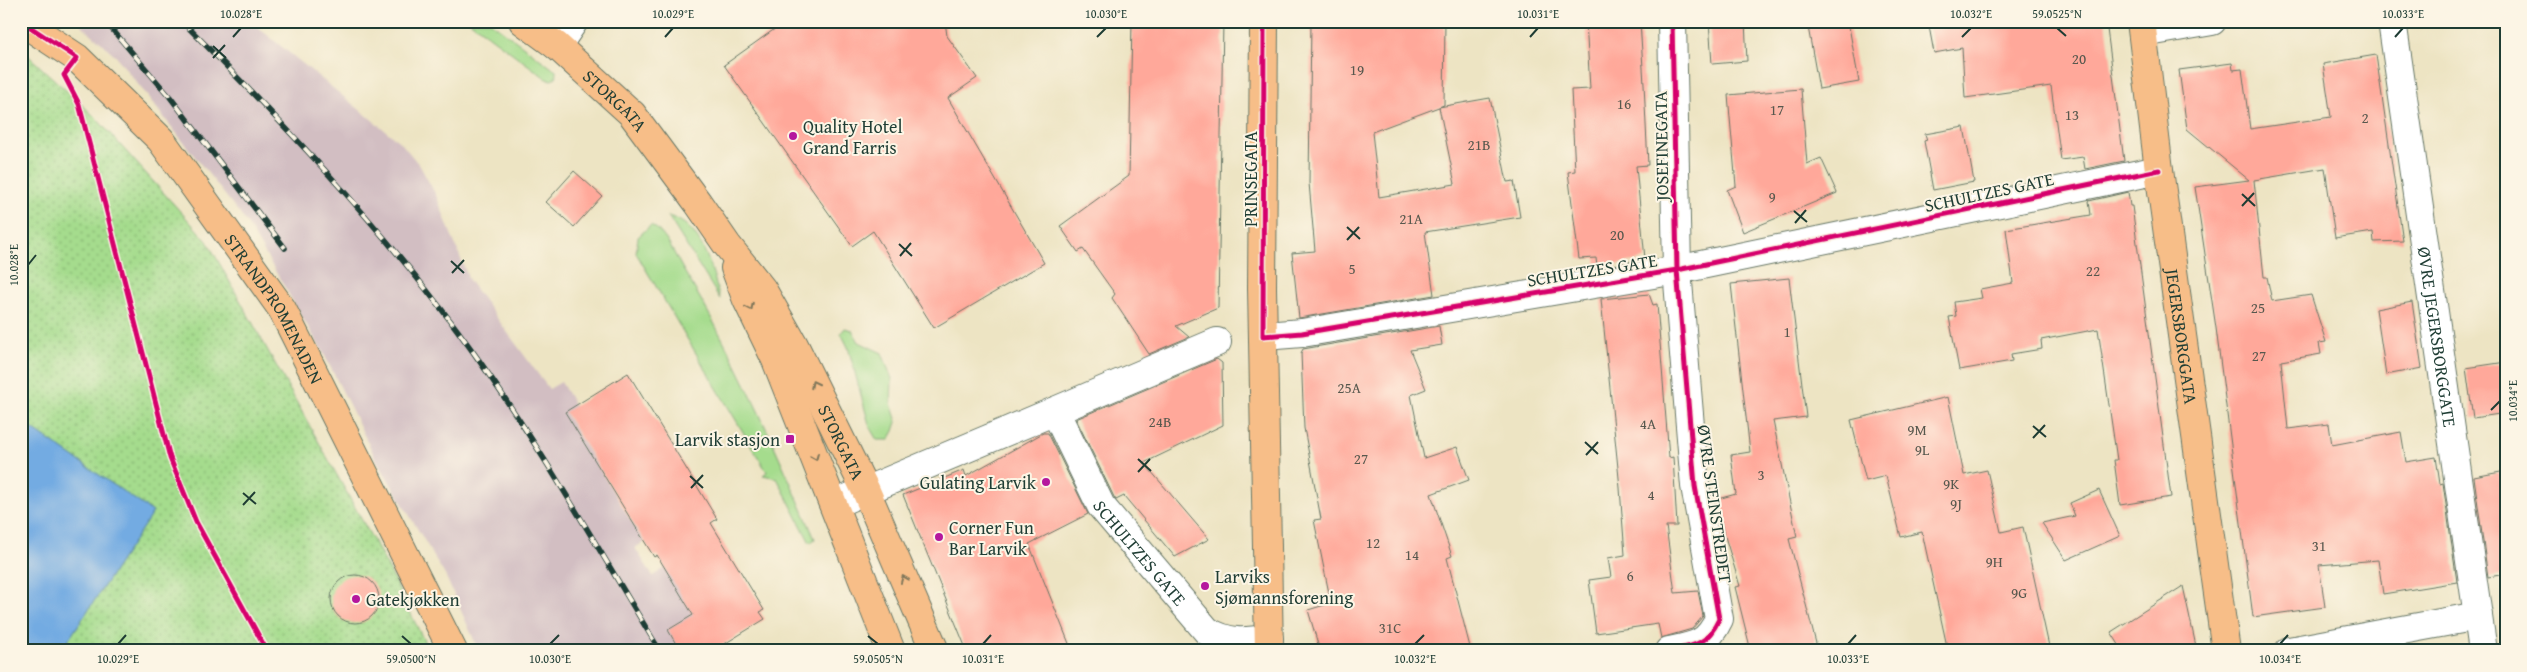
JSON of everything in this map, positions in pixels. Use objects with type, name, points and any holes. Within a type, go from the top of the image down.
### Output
[{"type":"main road","name":"STRANDPROMENADEN","points":[[22,21],[77,58],[160,140],[282,309],[453,651]]},
{"type":"main road","name":"STORGATA","points":[[523,21],[557,46],[632,114],[727,246],[762,289],[794,345],[866,491],[935,651]]},
{"type":"main road","name":"PRINSEGATA","points":[[1264,21],[1263,336],[1269,645]]},
{"type":"main road","name":"JEGERSBORGGATA","points":[[2142,27],[2159,170],[2226,651]]},
{"type":"main road","name":"STORGATA","points":[[727,246],[747,300],[776,360],[891,651]]},
{"type":"street","points":[[557,46],[574,21]]},
{"type":"street","name":"JOSEFINEGATA","points":[[1672,21],[1676,270]]},
{"type":"street","points":[[2142,27],[2212,21]]},
{"type":"street","name":"ØVRE JEGERSBORGGATE","points":[[2392,21],[2483,651]]},
{"type":"street","name":"SCHULTZES GATE","points":[[1263,336],[1302,333],[1676,270],[2159,170]]},
{"type":"street","name":"ØVRE STEINSTREDET","points":[[1669,651],[1694,646],[1705,641],[1719,619],[1695,486],[1676,270]]},
{"type":"street","points":[[834,504],[1217,342]]},
{"type":"street","name":"SCHULTZES GATE","points":[[1055,411],[1101,506],[1207,631],[1222,640],[1269,645]]},
{"type":"street","points":[[2289,651],[2478,616]]},
{"type":"shaded area","points":[[77,21],[250,21],[402,144],[420,166],[436,195],[469,280],[549,389],[561,382],[575,406],[565,413],[644,542],[635,548],[653,576],[665,568],[716,651],[479,651],[446,577],[375,457],[324,354],[247,223],[115,55]]},
{"type":"green space","points":[[469,21],[489,21],[556,71],[557,76],[552,80],[547,79]]},
{"type":"green space","points":[[21,49],[95,117],[207,241],[388,567],[429,651],[61,651],[153,512],[21,421]]},
{"type":"green space","points":[[668,216],[680,221],[689,228],[704,249],[720,299]]},
{"type":"green space","points":[[651,225],[661,233],[670,245],[738,369],[770,436],[815,539],[810,543],[777,478],[763,475],[767,472],[636,253],[638,237]]},
{"type":"green space","points":[[845,328],[852,330],[859,342],[882,353],[892,379],[891,403],[897,422],[889,440],[877,440],[870,428],[848,347],[841,333]]},
{"type":"water","points":[[21,421],[153,512],[61,651],[21,651]]},
{"type":"building","points":[[786,21],[945,21],[947,36],[977,78],[948,98],[1044,263],[934,328],[873,231],[852,246],[724,65]]},
{"type":"building","points":[[1132,21],[1223,21],[1218,308],[1176,326],[1189,337],[1149,354],[1112,298],[1115,294],[1083,249],[1078,252],[1060,226],[1129,176]]},
{"type":"building","points":[[1311,21],[1445,21],[1444,105],[1372,132],[1379,197],[1455,184],[1439,107],[1490,98],[1507,182],[1514,181],[1520,217],[1425,232],[1434,295],[1299,318],[1292,253],[1315,251],[1309,183]]},
{"type":"building","points":[[1586,21],[1640,21],[1648,165],[1636,166],[1645,259],[1597,268],[1596,258],[1579,259],[1568,172],[1575,171],[1571,90],[1590,89]]},
{"type":"building","points":[[1709,21],[1745,21],[1747,61],[1712,64]]},
{"type":"building","points":[[1807,21],[1848,21],[1859,82],[1819,89]]},
{"type":"building","points":[[1928,21],[2106,21],[2124,161],[2085,169],[2083,157],[2061,160],[2051,86],[1965,98],[1962,48],[1934,53]]},
{"type":"building","points":[[2376,55],[2403,241],[2374,242],[2373,232],[2335,238],[2325,168],[2254,180],[2264,277],[2267,277],[2272,301],[2311,295],[2326,342],[2319,343],[2321,354],[2281,361],[2288,429],[2329,424],[2332,445],[2401,432],[2406,462],[2436,457],[2440,484],[2443,483],[2457,582],[2383,594],[2378,560],[2319,565],[2325,607],[2253,617],[2216,328],[2195,187],[2249,180],[2187,129],[2179,70],[2232,63],[2233,70],[2242,69],[2250,129],[2331,117],[2323,64]]},
{"type":"building","points":[[1801,89],[1807,164],[1821,158],[1837,193],[1743,232],[1727,190],[1736,186],[1728,95]]},
{"type":"building","points":[[1964,127],[1974,182],[1933,190],[1924,141],[1927,140],[1925,134]]},
{"type":"building","points":[[574,171],[602,196],[574,227],[546,202]]},
{"type":"building","points":[[2128,192],[2130,206],[2132,206],[2171,497],[2120,505],[2114,460],[2117,460],[2098,329],[2041,340],[2042,349],[2011,354],[2012,361],[1959,370],[1949,317],[1956,316],[1954,302],[1982,298],[1980,289],[2013,283],[2006,229],[2091,215],[2089,201]]},
{"type":"building","points":[[1789,278],[1806,417],[1773,421],[1797,537],[1789,539],[1818,651],[1751,651],[1735,587],[1740,586],[1714,500],[1736,494],[1731,455],[1750,452],[1731,284]]},
{"type":"building","points":[[1649,294],[1653,305],[1657,304],[1669,458],[1673,457],[1677,526],[1666,526],[1675,593],[1698,591],[1703,616],[1692,629],[1661,638],[1658,624],[1596,633],[1589,580],[1611,577],[1608,558],[1625,555],[1601,299]]},
{"type":"building","points":[[2412,302],[2422,368],[2386,375],[2376,309]]},
{"type":"building","points":[[1439,326],[1442,345],[1410,350],[1426,389],[1411,395],[1424,458],[1457,447],[1469,480],[1431,494],[1452,556],[1447,558],[1471,651],[1320,651],[1308,610],[1331,603],[1314,520],[1321,519],[1304,428],[1301,353],[1303,349]]},
{"type":"building","points":[[1217,359],[1222,363],[1223,425],[1144,463],[1209,539],[1175,557],[1124,496],[1116,500],[1076,419]]},
{"type":"building","points":[[2506,362],[2506,413],[2473,418],[2466,368]]},
{"type":"building","points":[[628,373],[717,519],[711,523],[764,610],[760,612],[765,619],[713,651],[680,651],[668,630],[693,615],[657,555],[654,557],[565,412]]},
{"type":"building","points":[[1948,397],[1964,475],[1987,470],[2001,532],[2023,527],[2050,651],[1948,651],[1922,532],[1901,537],[1886,476],[1866,481],[1851,420]]},
{"type":"building","points":[[1043,433],[1048,433],[1088,514],[1029,544],[1072,651],[967,651],[903,495],[964,470],[966,476]]},
{"type":"building","points":[[2506,471],[2506,574],[2488,577],[2474,477]]},
{"type":"building","points":[[2099,490],[2120,536],[2066,560],[2042,523],[2075,516],[2070,503]]},
{"type":"building","name":"Gatekjøkken","points":[[350,575],[360,575],[369,579],[375,585],[379,599],[375,613],[369,619],[360,623],[350,623],[341,619],[335,613],[331,604],[331,594],[335,585],[341,579]]},
{"type":"building","points":[[2183,586],[2197,651],[2123,651],[2111,632]]},
{"type":"railway","points":[[105,21],[170,97],[285,248]]},
{"type":"railway","points":[[182,21],[326,171],[393,249],[458,331],[512,408],[660,651]]},
{"type":"cycle path","points":[[21,21],[77,58],[64,75],[79,104],[170,458],[196,522],[267,651]]},
{"type":"cycle path","points":[[1264,21],[1263,336],[1302,333],[1677,270],[2159,170]]},
{"type":"cycle path","points":[[1669,651],[1699,643],[1710,634],[1719,619],[1695,486],[1677,270],[1672,21]]},
{"type":"place","name":"Quality Hotel Grand Farris","points":[[793,136]]},
{"type":"place","name":"Larvik stasjon","points":[[790,439]]},
{"type":"place","name":"Gulating Larvik","points":[[1046,482]]},
{"type":"place","name":"Corner Fun Bar Larvik","points":[[939,537]]},
{"type":"place","name":"Larviks Sjømannsforening","points":[[1205,586]]},
{"type":"place","name":"Gatekjøkken","points":[[356,599]]}]
